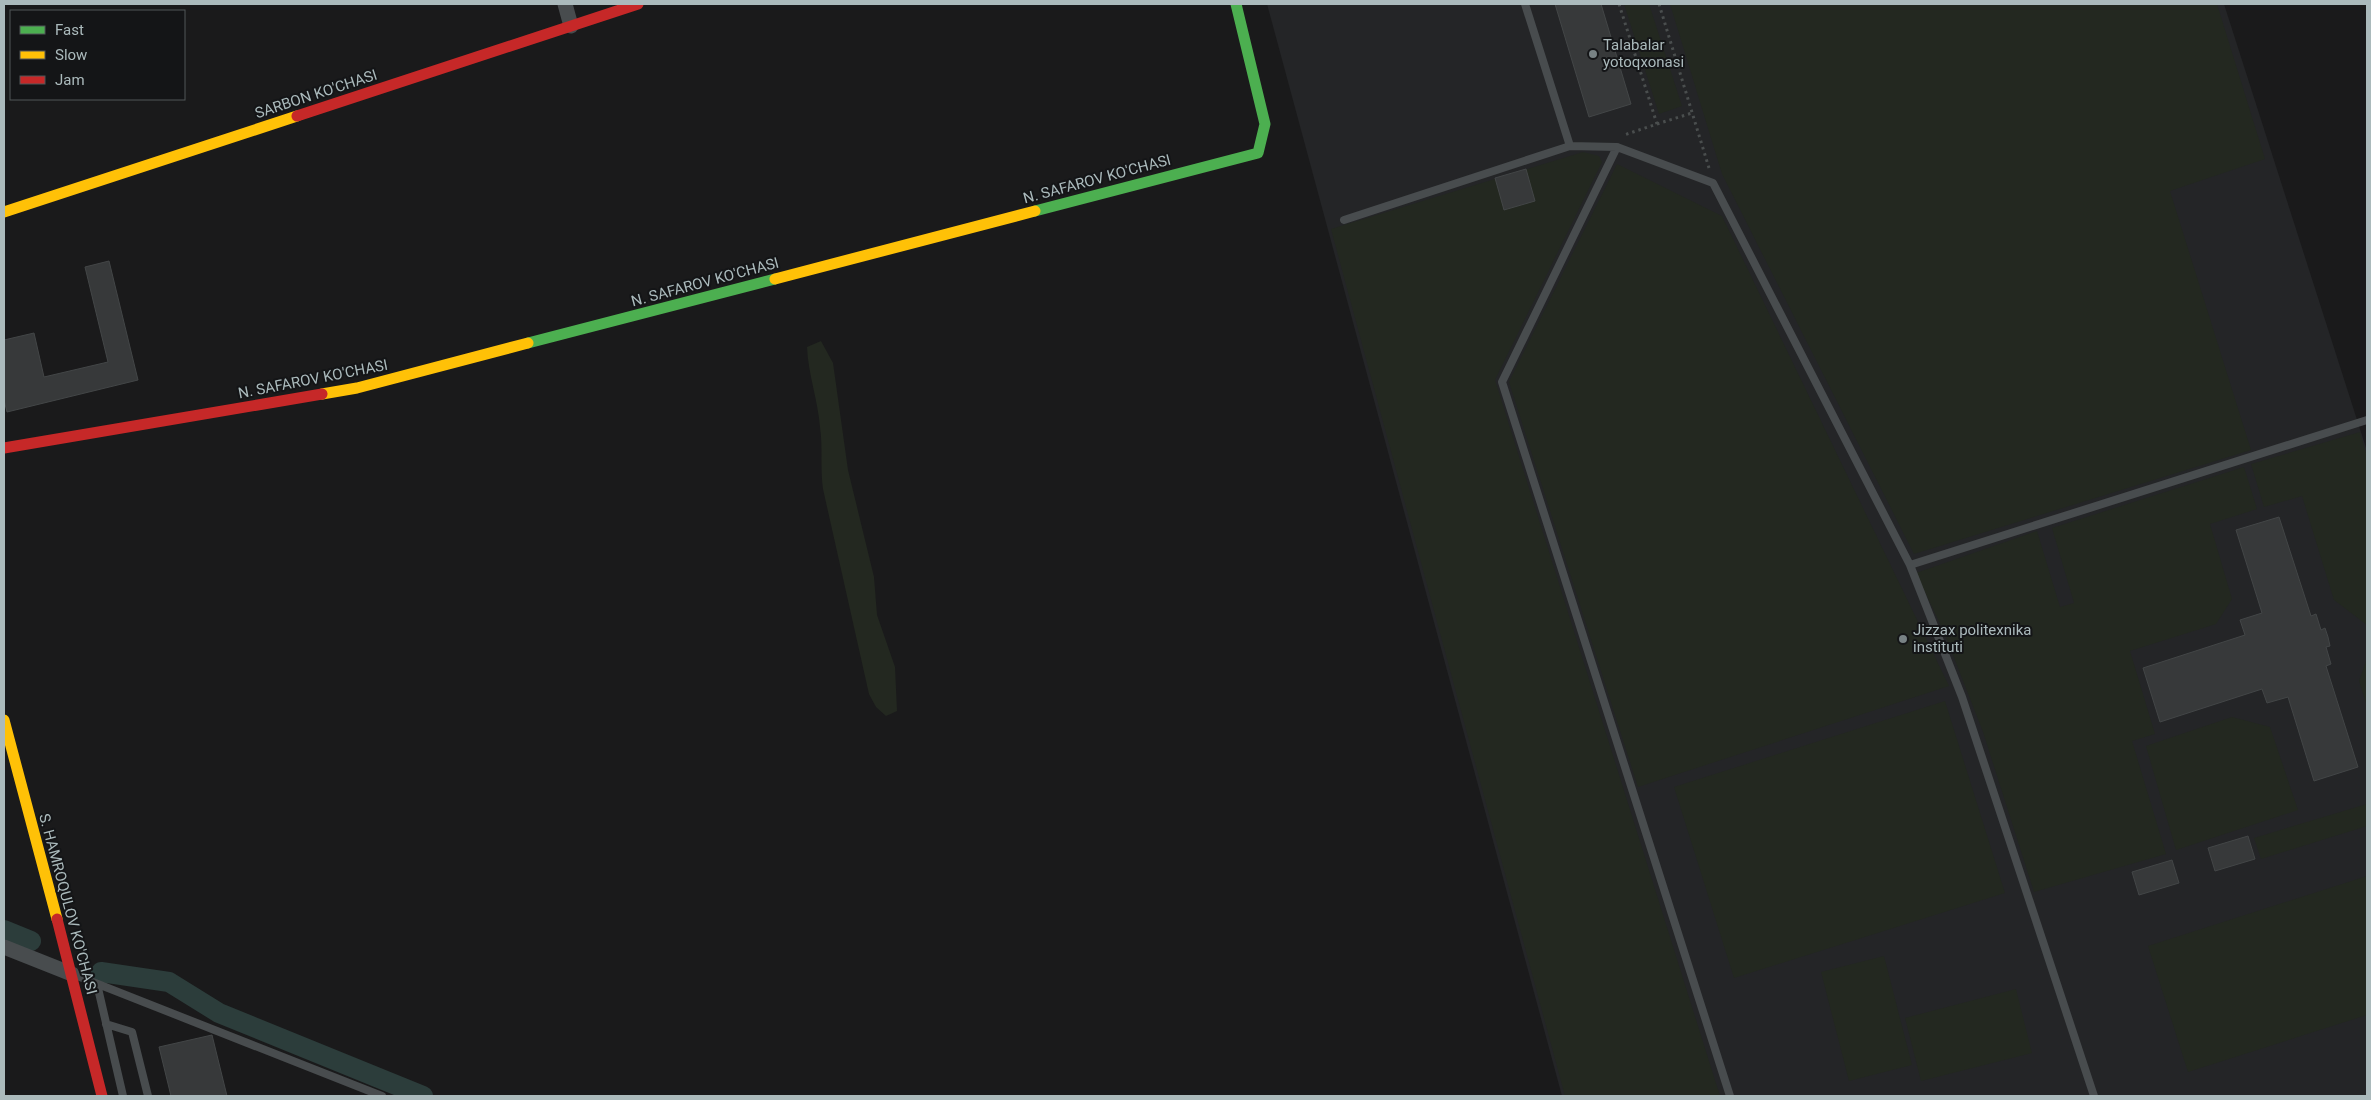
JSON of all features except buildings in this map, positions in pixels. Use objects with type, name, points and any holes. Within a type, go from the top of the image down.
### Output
[{"type":"street","points":[[564,4],[571,26]]},
{"type":"street","name":"SARBON KO'CHASI","points":[[4,212],[638,4]]},
{"type":"street","name":"N. SAFAROV KO'CHASI","points":[[4,448],[357,388],[1258,153],[1265,124],[1236,4]]},
{"type":"street","name":"S. HAMROQULOV KO'CHASI","points":[[4,720],[72,974],[102,1096]]},
{"type":"street","points":[[4,947],[72,974]]},
{"type":"lane","points":[[1525,4],[1570,146]]},
{"type":"lane","points":[[1344,220],[1570,146],[1617,148],[1713,183],[1910,565],[1962,698],[2094,1096]]},
{"type":"lane","points":[[1617,148],[1502,382],[1730,1096]]},
{"type":"lane","points":[[1910,565],[2367,420]]},
{"type":"lane","points":[[72,974],[382,1096]]},
{"type":"lane","points":[[97,984],[123,1096]]},
{"type":"lane","points":[[106,1024],[132,1032],[148,1096]]},
{"type":"path","points":[[1619,4],[1657,124]]},
{"type":"path","points":[[1659,4],[1713,183]]},
{"type":"path","points":[[1617,148],[1618,137],[1692,113]]},
{"type":"shaded area","name":"Jizzax politexnika instituti","points":[[1267,4],[2224,4],[2367,451],[2367,1096],[1562,1096]]},
{"type":"shaded area","points":[[1624,4],[1649,4],[1682,106],[1659,114]]},
{"type":"shaded area","points":[[1670,4],[2217,4],[2265,159],[2170,191],[2251,450],[1914,554],[1722,174]]},
{"type":"shaded area","points":[[1583,152],[1599,156],[1602,162],[1495,380],[1720,1096],[1565,1096],[1331,229]]},
{"type":"shaded area","points":[[1617,164],[1722,216],[1949,686],[1638,787],[1509,382]]},
{"type":"shaded area","points":[[821,341],[833,363],[848,470],[874,577],[877,615],[895,667],[897,711],[886,716],[876,707],[869,694],[823,489],[819,417],[807,347]]},
{"type":"shaded area","points":[[2360,432],[2367,456],[2367,625],[2334,600],[2302,496],[2264,507],[2251,464]]},
{"type":"shaded area","points":[[2244,467],[2257,509],[2210,524],[2232,599],[2216,624],[2130,651],[2155,734],[2132,741],[2166,854],[2034,892],[1983,732],[1944,632],[1916,573],[2037,531],[2060,607],[2074,603],[2052,528]]},
{"type":"shaded area","points":[[2367,659],[2367,706],[2359,681]]},
{"type":"shaded area","points":[[1945,701],[2005,893],[1734,978],[1674,787]]},
{"type":"shaded area","points":[[2232,717],[2270,727],[2298,810],[2176,850],[2146,746]]},
{"type":"shaded area","points":[[2367,804],[2367,826],[2261,859],[2254,838]]},
{"type":"shaded area","points":[[2367,876],[2367,1015],[2188,1072],[2148,946]]},
{"type":"shaded area","points":[[1884,956],[1912,1065],[1849,1081],[1821,972]]},
{"type":"shaded area","points":[[2016,989],[2032,1053],[1921,1081],[1905,1018]]},
{"type":"waterway","points":[[4,930],[31,941]]},
{"type":"waterway","points":[[101,972],[169,982],[219,1013],[423,1096]]},
{"type":"traffic: fast","points":[[1035,211],[1258,153],[1265,124],[1236,4]]},
{"type":"traffic: fast","points":[[528,343],[775,279]]},
{"type":"traffic: slow","points":[[4,212],[297,116]]},
{"type":"traffic: slow","points":[[775,279],[1035,211]]},
{"type":"traffic: slow","points":[[322,394],[357,388],[528,343]]},
{"type":"traffic: slow","points":[[4,720],[57,919]]},
{"type":"traffic: jam","points":[[297,116],[638,4]]},
{"type":"traffic: jam","points":[[4,448],[322,394]]},
{"type":"traffic: jam","points":[[57,919],[102,1096]]},
{"type":"place","name":"Talabalar yotoqxonasi","points":[[1593,54]]},
{"type":"place","name":"Jizzax politexnika instituti","points":[[1903,639]]}]
